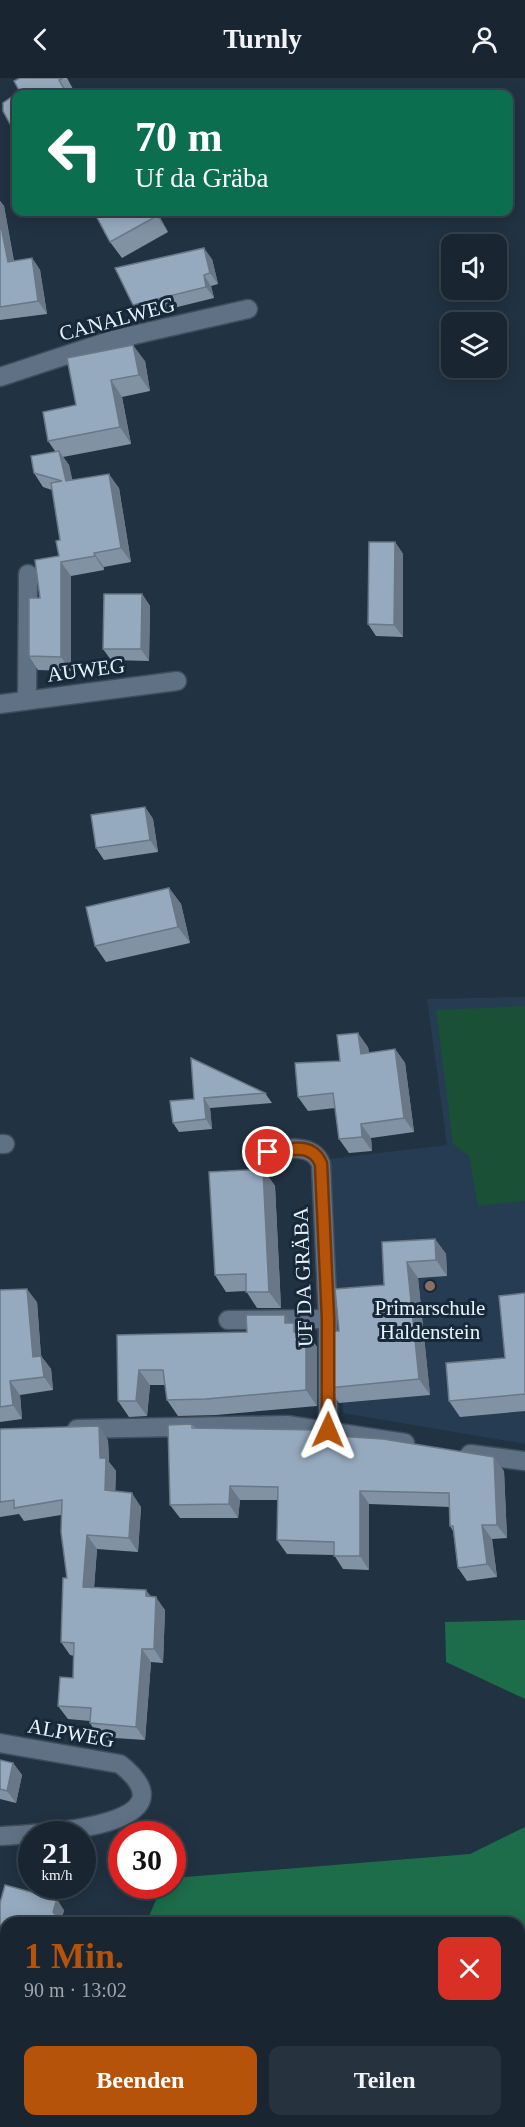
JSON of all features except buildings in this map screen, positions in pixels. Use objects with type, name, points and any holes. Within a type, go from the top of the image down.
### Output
[{"type":"street","name":"CANALWEG","points":[[0,377],[112,340],[248,309]]},
{"type":"street","points":[[27,700],[28,574]]},
{"type":"street","name":"AUWEG","points":[[0,704],[177,681]]},
{"type":"street","name":"UF DA GRÄBA","points":[[252,1155],[301,1148],[318,1156],[321,1164],[328,1319],[328,1430]]},
{"type":"street","points":[[228,1320],[328,1319]]},
{"type":"street","points":[[58,1430],[287,1425],[419,1445]]},
{"type":"street","points":[[454,1451],[525,1461]]},
{"type":"street","name":"ALPWEG","points":[[0,1743],[120,1764],[133,1774],[139,1783],[141,1796],[136,1808],[120,1819],[88,1827],[0,1836]]},
{"type":"shaded area","name":"Primarschule Haldenstein","points":[[525,997],[525,1444],[343,1413],[328,1159],[447,1145],[427,999]]},
{"type":"green space","points":[[525,1006],[525,1201],[478,1206],[469,1156],[453,1144],[436,1010]]},
{"type":"green space","points":[[525,1620],[525,1699],[446,1662],[445,1622]]},
{"type":"green space","points":[[525,1827],[525,1917],[149,1917],[156,1899],[186,1899],[186,1877],[470,1854]]},
{"type":"place","name":"Primarschule Haldenstein","points":[[430,1286]]},
{"type":"route","points":[[268,1152],[307,1149],[318,1156],[321,1164],[328,1319],[328,1430]]}]
